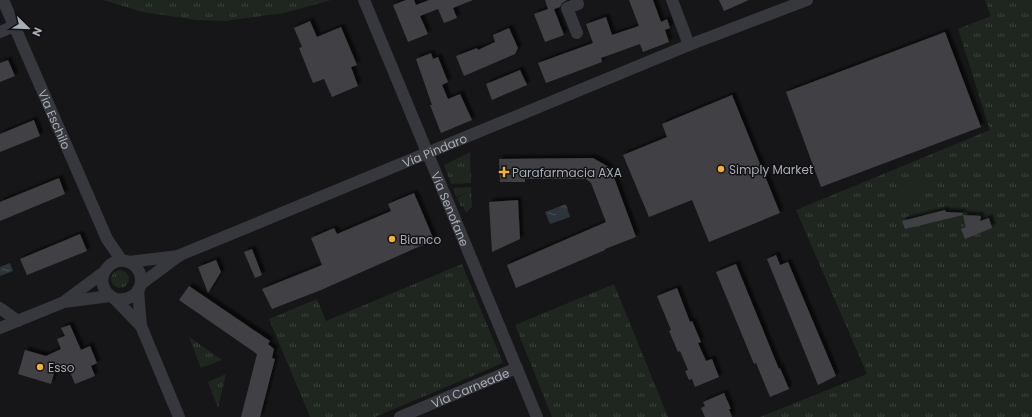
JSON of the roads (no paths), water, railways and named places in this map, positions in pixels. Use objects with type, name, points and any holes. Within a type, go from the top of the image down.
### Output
[{"type":"street","name":"Via Eschilo","points":[[3,0],[107,239]]},
{"type":"street","name":"Via Senofane","points":[[364,0],[537,417]]},
{"type":"street","points":[[576,0],[578,4],[567,8],[577,32]]},
{"type":"street","points":[[672,0],[689,45]]},
{"type":"street","name":"Via Pindaro","points":[[180,255],[689,45],[807,0]]},
{"type":"street","points":[[0,32],[14,26]]},
{"type":"street","points":[[107,239],[125,261],[133,264],[140,272],[141,326],[179,417]]},
{"type":"street","points":[[107,239],[105,270],[102,277],[103,286],[141,326]]},
{"type":"street","points":[[0,328],[64,302],[111,264],[180,255]]},
{"type":"street","points":[[64,302],[112,297],[121,300],[128,299],[134,296],[140,287],[180,255]]},
{"type":"street","points":[[0,308],[18,321]]},
{"type":"street","name":"Via Carneade","points":[[400,417],[517,368]]},
{"type":"water","points":[[566,204],[570,217],[550,224],[545,212]]},
{"type":"water","points":[[10,263],[13,271],[0,276],[0,267]]},
{"type":"place","name":"Simply Market","points":[[721,169]]},
{"type":"place","name":"Parafarmacia AXA","points":[[504,172]]},
{"type":"place","name":"Bianco","points":[[392,239]]},
{"type":"place","name":"Esso","points":[[40,367]]}]
